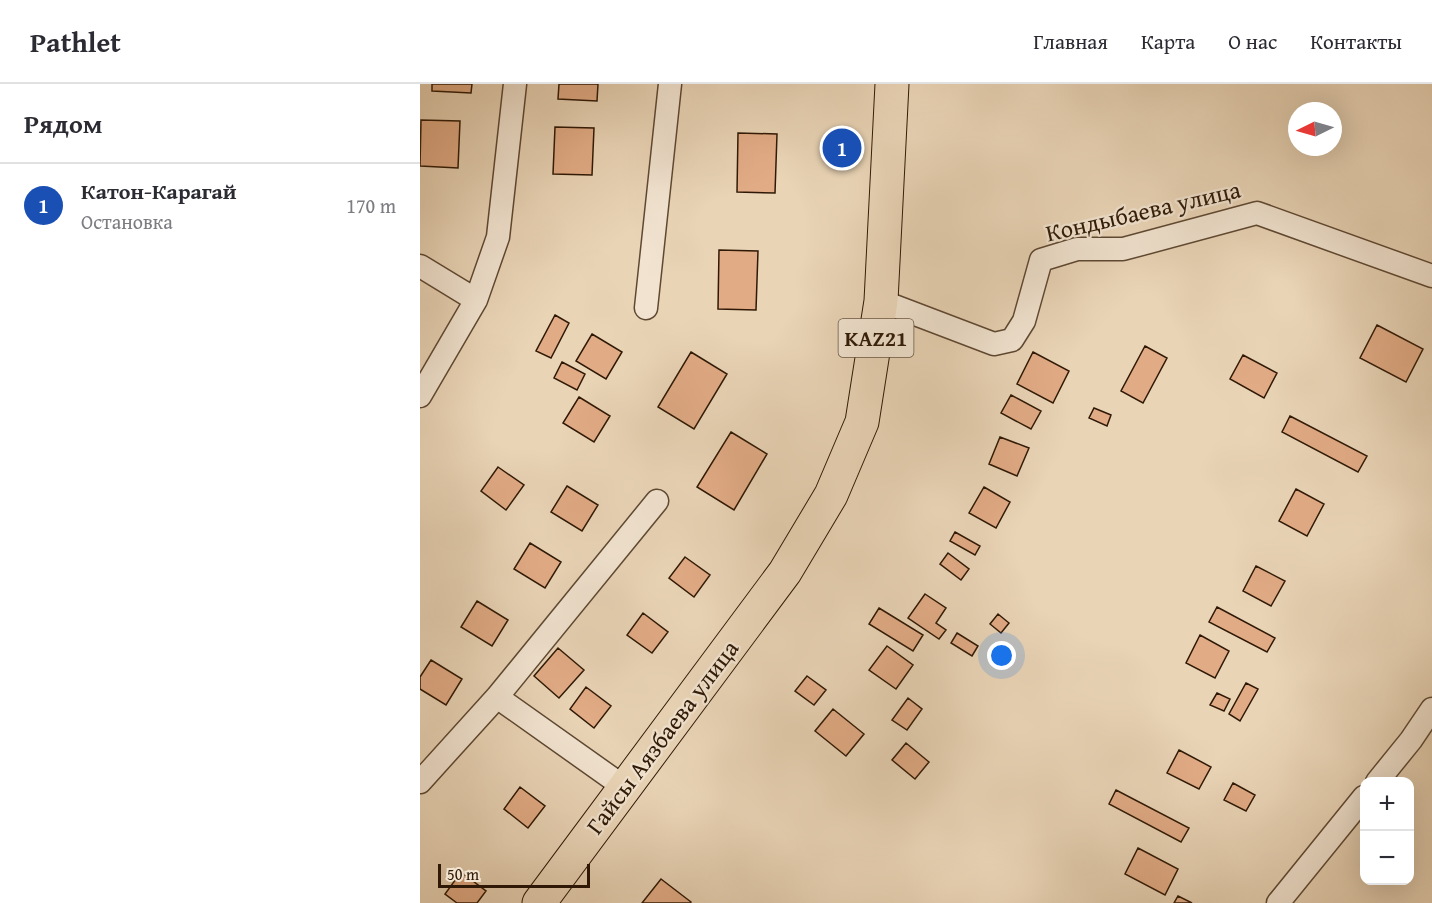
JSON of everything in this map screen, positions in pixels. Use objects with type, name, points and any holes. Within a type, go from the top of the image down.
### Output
[{"type":"highway","name":"KAZ21","points":[[881,301],[892,84]]},
{"type":"highway","name":"Гайсы Аязбаева улица","points":[[539,903],[785,572],[831,495],[862,422],[881,301]]},
{"type":"street","points":[[420,396],[476,300],[498,237],[515,84]]},
{"type":"street","points":[[646,308],[670,84]]},
{"type":"street","name":"Кондыбаева улица","points":[[881,301],[994,344],[1012,340],[1024,321],[1041,261],[1077,249],[1123,249],[1257,213],[1432,276]]},
{"type":"street","points":[[420,266],[476,300]]},
{"type":"street","points":[[420,782],[497,697],[657,501]]},
{"type":"street","points":[[497,697],[624,787]]},
{"type":"street","points":[[1381,777],[1432,709]]},
{"type":"street","points":[[1278,903],[1360,803]]},
{"type":"building","points":[[432,84],[472,84],[471,93],[432,91]]},
{"type":"building","points":[[559,84],[598,84],[597,101],[558,99]]},
{"type":"building","points":[[421,120],[460,121],[458,168],[420,166]]},
{"type":"building","points":[[555,127],[594,128],[592,175],[553,174]]},
{"type":"building","points":[[738,133],[777,134],[775,193],[737,192]]},
{"type":"building","points":[[719,250],[758,251],[756,310],[718,309]]},
{"type":"building","points":[[555,315],[569,323],[551,358],[536,351]]},
{"type":"building","points":[[1377,325],[1423,349],[1406,382],[1360,358]]},
{"type":"building","points":[[592,334],[622,352],[606,379],[576,361]]},
{"type":"building","points":[[1145,346],[1167,358],[1143,403],[1121,391]]},
{"type":"building","points":[[691,352],[727,374],[694,429],[658,407]]},
{"type":"building","points":[[1033,352],[1069,371],[1053,403],[1017,384]]},
{"type":"building","points":[[1243,355],[1277,373],[1264,398],[1230,379]]},
{"type":"building","points":[[562,362],[585,374],[577,390],[554,378]]},
{"type":"building","points":[[1011,395],[1041,411],[1031,429],[1001,413]]},
{"type":"building","points":[[579,397],[610,416],[594,442],[563,423]]},
{"type":"building","points":[[1094,408],[1111,415],[1107,426],[1089,418]]},
{"type":"building","points":[[1290,416],[1367,456],[1358,472],[1282,432]]},
{"type":"building","points":[[731,432],[767,454],[734,510],[697,487]]},
{"type":"building","points":[[1000,437],[1029,448],[1017,476],[989,464]]},
{"type":"building","points":[[498,467],[524,485],[506,510],[481,491]]},
{"type":"building","points":[[567,486],[598,505],[582,531],[551,512]]},
{"type":"building","points":[[984,487],[1010,502],[996,528],[969,513]]},
{"type":"building","points":[[1296,489],[1324,504],[1307,536],[1279,521]]},
{"type":"building","points":[[955,532],[980,546],[975,555],[950,541]]},
{"type":"building","points":[[530,543],[561,562],[545,588],[514,569]]},
{"type":"building","points":[[948,553],[969,569],[961,580],[940,564]]},
{"type":"building","points":[[685,557],[710,575],[694,597],[669,578]]},
{"type":"building","points":[[1256,566],[1285,581],[1271,606],[1243,591]]},
{"type":"building","points":[[925,594],[946,608],[936,623],[946,630],[939,639],[908,618]]},
{"type":"building","points":[[477,601],[508,620],[492,646],[461,627]]},
{"type":"building","points":[[1217,607],[1275,638],[1267,652],[1209,622]]},
{"type":"building","points":[[879,608],[923,635],[913,651],[869,624]]},
{"type":"building","points":[[643,613],[668,632],[652,653],[627,635]]},
{"type":"building","points":[[998,614],[1009,623],[1001,633],[990,624]]},
{"type":"building","points":[[957,633],[978,646],[972,656],[951,643]]},
{"type":"building","points":[[1200,635],[1229,651],[1215,678],[1186,663]]},
{"type":"building","points":[[887,646],[913,665],[896,689],[869,670]]},
{"type":"building","points":[[558,648],[584,670],[559,698],[534,676]]},
{"type":"building","points":[[431,660],[462,679],[446,705],[420,689],[420,677]]},
{"type":"building","points":[[807,676],[826,690],[814,705],[795,691]]},
{"type":"building","points":[[1246,683],[1258,689],[1240,721],[1229,714]]},
{"type":"building","points":[[586,687],[611,706],[594,728],[570,709]]},
{"type":"building","points":[[1217,693],[1230,699],[1224,711],[1210,705]]},
{"type":"building","points":[[908,698],[922,709],[907,730],[892,720]]},
{"type":"building","points":[[833,709],[864,734],[846,756],[815,731]]},
{"type":"building","points":[[906,743],[929,762],[915,779],[892,760]]},
{"type":"building","points":[[1179,750],[1211,767],[1199,789],[1167,773]]},
{"type":"building","points":[[1233,783],[1255,795],[1246,811],[1224,800]]},
{"type":"building","points":[[520,787],[545,806],[528,828],[504,809]]},
{"type":"building","points":[[1116,790],[1189,828],[1181,842],[1109,804]]},
{"type":"building","points":[[1138,848],[1178,869],[1165,895],[1125,874]]},
{"type":"building","points":[[461,872],[486,891],[477,903],[457,903],[445,894]]},
{"type":"building","points":[[661,879],[691,902],[642,903]]},
{"type":"building","points":[[1178,896],[1192,903],[1174,903]]},
{"type":"place","name":"Катон-Карагай","points":[[842,148]]}]
